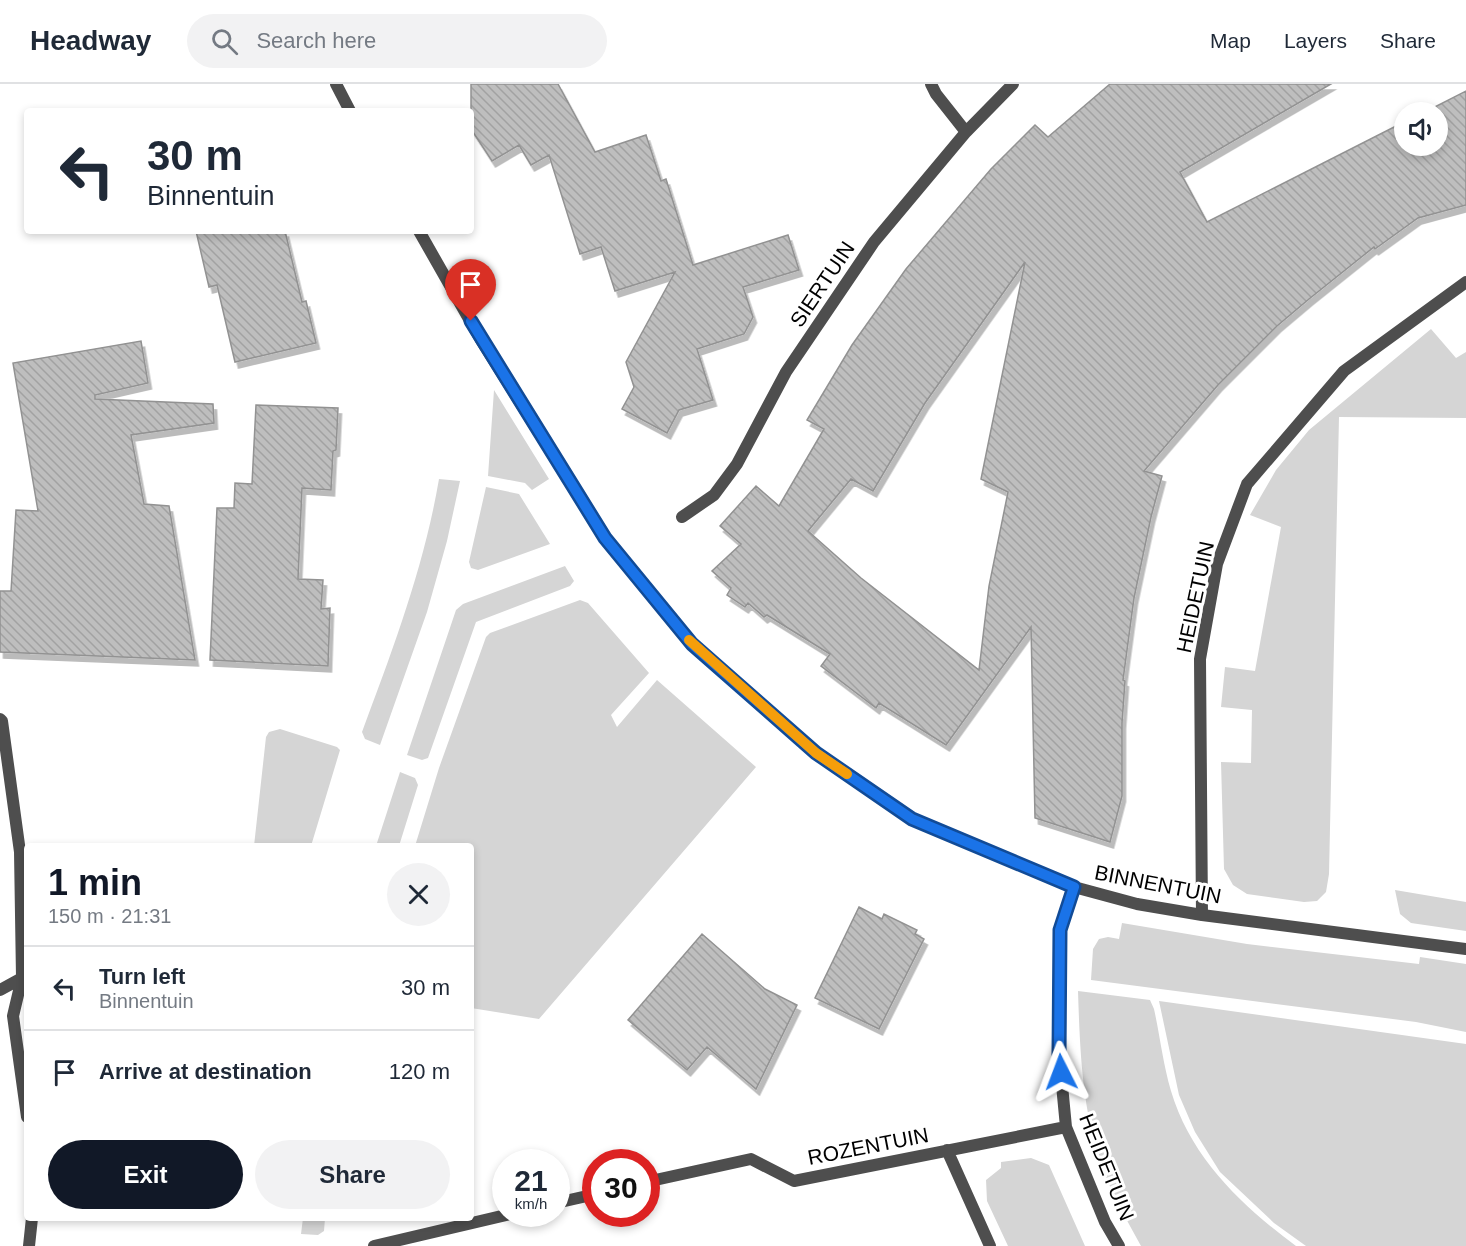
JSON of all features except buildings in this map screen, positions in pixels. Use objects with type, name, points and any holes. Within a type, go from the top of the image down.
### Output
[{"type":"street","points":[[336,84],[348,108]]},
{"type":"street","points":[[931,84],[936,94],[966,132]]},
{"type":"street","name":"SIERTUIN","points":[[682,517],[714,495],[737,464],[786,372],[874,242],[966,132],[1013,84]]},
{"type":"street","name":"BINNENTUIN","points":[[421,234],[481,340],[605,538],[692,644],[816,753],[912,819],[1074,887],[1137,904],[1202,915],[1466,949]]},
{"type":"street","name":"HEIDETUIN","points":[[1202,915],[1200,659],[1217,564],[1247,484],[1344,371],[1466,282]]},
{"type":"street","points":[[0,720],[2,721],[20,852],[22,978],[13,1016],[24,1095]]},
{"type":"street","name":"HEIDETUIN","points":[[1074,887],[1060,930],[1059,1054],[1066,1127],[1105,1222],[1119,1246]]},
{"type":"street","points":[[0,990],[22,978]]},
{"type":"street","name":"ROZENTUIN","points":[[660,1179],[751,1159],[794,1181],[1066,1127]]},
{"type":"street","points":[[947,1150],[990,1246]]},
{"type":"street","points":[[374,1246],[492,1218]]},
{"type":"street","points":[[29,1246],[32,1221]]},
{"type":"shaded area","points":[[1431,329],[1456,358],[1466,352],[1466,418],[1339,417],[1329,874],[1326,892],[1317,901],[1304,902],[1247,894],[1233,885],[1224,869],[1221,762],[1251,763],[1252,710],[1221,707],[1225,667],[1255,671],[1281,527],[1250,515],[1276,470],[1309,430]]},
{"type":"shaded area","points":[[494,390],[549,479],[532,490],[525,483],[488,476]]},
{"type":"shaded area","points":[[439,479],[460,481],[447,541],[427,612],[380,745],[365,739],[362,732],[416,576]]},
{"type":"shaded area","points":[[486,487],[519,494],[550,544],[478,570],[471,568],[469,562]]},
{"type":"shaded area","points":[[565,566],[574,581],[570,586],[476,622],[428,758],[422,760],[407,755],[456,610],[463,604]]},
{"type":"shaded area","points":[[580,600],[588,603],[649,673],[611,715],[617,727],[657,680],[756,767],[539,1019],[474,1008],[474,843],[416,843],[439,768],[486,637],[490,633]]},
{"type":"shaded area","points":[[280,729],[337,747],[340,750],[312,843],[254,843],[266,737],[269,732]]},
{"type":"shaded area","points":[[400,772],[415,778],[418,785],[400,843],[377,843]]},
{"type":"shaded area","points":[[1395,890],[1466,902],[1466,931],[1411,923],[1400,914]]},
{"type":"shaded area","points":[[1122,923],[1247,944],[1419,964],[1420,957],[1466,964],[1466,1032],[1416,1022],[1091,980],[1093,949],[1099,939],[1108,937],[1119,939]]},
{"type":"shaded area","points":[[1078,991],[1150,1000],[1154,1009],[1171,1091],[1191,1138],[1205,1159],[1238,1197],[1296,1246],[1141,1246],[1108,1182],[1091,1128],[1081,1060]]},
{"type":"shaded area","points":[[1159,1001],[1466,1044],[1466,1246],[1306,1246],[1274,1223],[1220,1172],[1195,1132],[1179,1095]]},
{"type":"shaded area","points":[[1031,1158],[1049,1165],[1085,1246],[1008,1246],[987,1201],[986,1180],[1001,1168],[1001,1162]]},
{"type":"shaded area","points":[[303,1221],[325,1221],[324,1231],[318,1235],[301,1234]]},
{"type":"slow traffic","points":[[689,640],[816,753],[847,774]]},
{"type":"route","points":[[471,321],[605,538],[692,644],[816,753],[912,819],[1074,887],[1060,930],[1059,1054],[1061,1072]]}]
